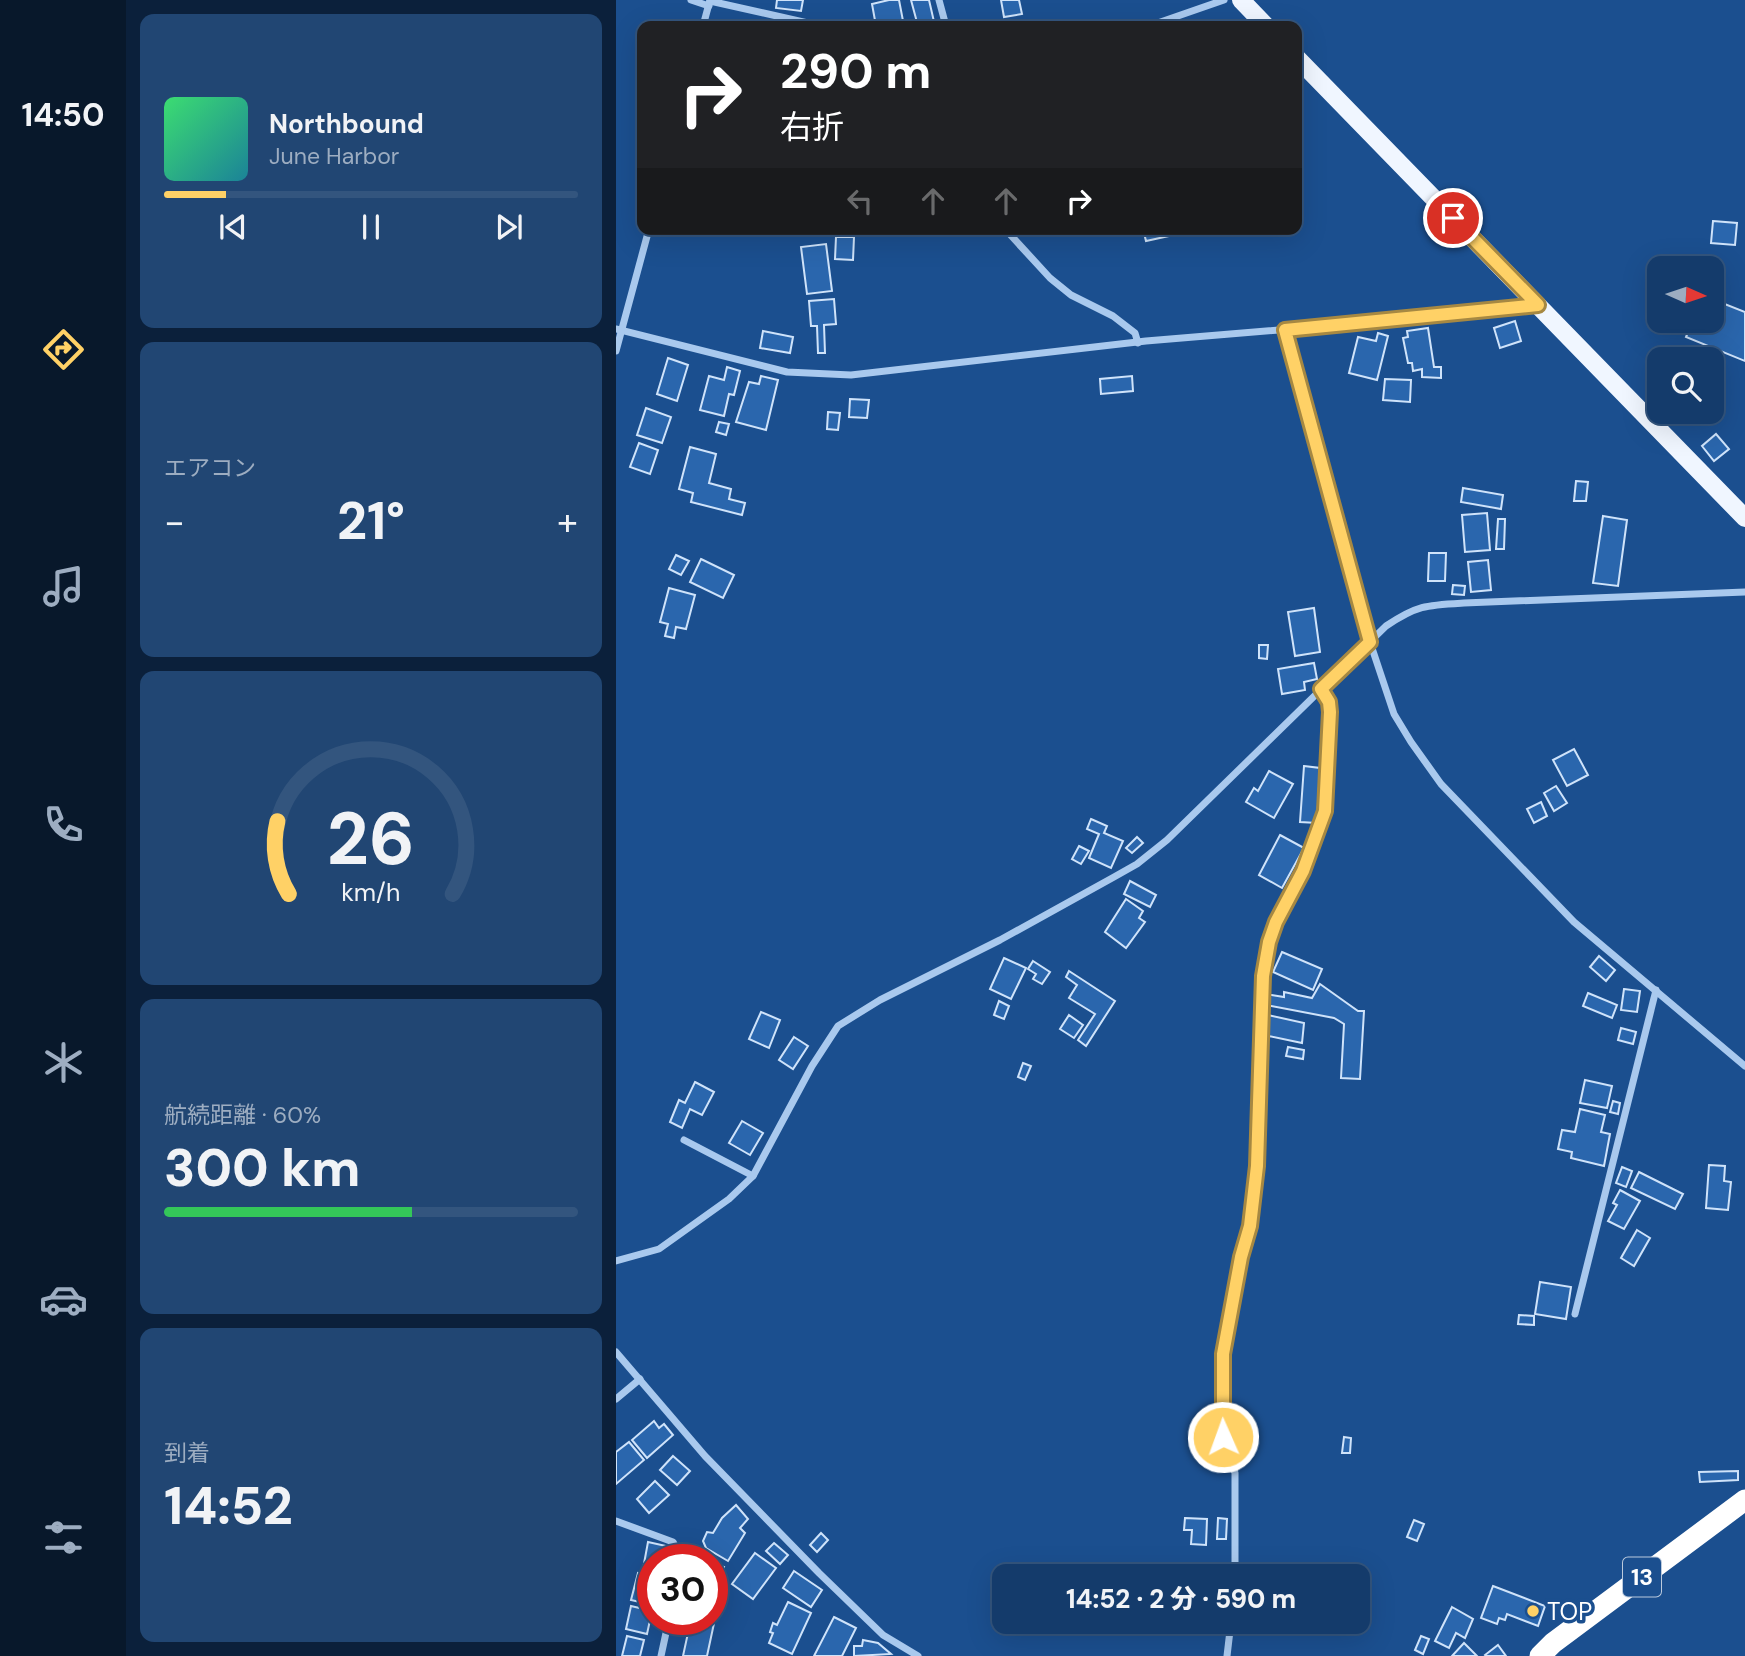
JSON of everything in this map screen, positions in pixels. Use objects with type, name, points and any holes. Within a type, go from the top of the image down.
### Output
[{"type":"highway","name":"13","points":[[1540,1656],[1553,1643],[1745,1500]]},
{"type":"main road","points":[[1241,0],[1261,21]]},
{"type":"main road","points":[[1302,63],[1745,519]]},
{"type":"street","points":[[691,0],[798,21]]},
{"type":"street","points":[[940,0],[945,21]]},
{"type":"street","points":[[1163,21],[1224,0]]},
{"type":"street","points":[[705,21],[710,2]]},
{"type":"street","points":[[616,351],[619,329],[647,235]]},
{"type":"street","points":[[1011,235],[1050,278],[1071,295],[1113,316],[1135,332],[1138,343]]},
{"type":"street","points":[[619,329],[787,372],[851,375],[1138,343],[1538,305]]},
{"type":"street","points":[[1285,330],[1370,642],[1394,714],[1441,784],[1574,922],[1745,1066]]},
{"type":"street","points":[[616,1261],[659,1249],[729,1199],[753,1176],[812,1066],[838,1026],[880,1000],[1000,940],[1137,864],[1167,840],[1386,626],[1410,610],[1431,604],[1745,592]]},
{"type":"street","points":[[1235,1564],[1236,1485],[1235,1473],[1223,1437],[1223,1354],[1241,1257],[1250,1226],[1257,1166],[1261,1006],[1266,954],[1276,922],[1315,844],[1327,802],[1330,712],[1329,702],[1321,689]]},
{"type":"street","points":[[1575,1314],[1656,990]]},
{"type":"street","points":[[684,1140],[753,1176]]},
{"type":"street","points":[[616,1352],[705,1456],[809,1563],[883,1634],[913,1655]]},
{"type":"street","points":[[616,1399],[640,1379]]},
{"type":"street","points":[[616,1521],[674,1544]]},
{"type":"street","points":[[1227,1656],[1230,1634]]},
{"type":"street","points":[[660,1656],[665,1635]]},
{"type":"building","points":[[777,0],[803,0],[801,11],[776,8]]},
{"type":"building","points":[[899,0],[903,21],[875,21],[872,4]]},
{"type":"building","points":[[911,0],[929,0],[934,21],[917,21]]},
{"type":"building","points":[[1001,0],[1019,0],[1022,14],[1004,17]]},
{"type":"building","points":[[1713,221],[1737,223],[1735,245],[1711,243]]},
{"type":"building","points":[[1144,235],[1174,235],[1146,241]]},
{"type":"building","points":[[836,237],[854,237],[853,260],[835,259]]},
{"type":"building","points":[[826,244],[832,291],[807,294],[801,247]]},
{"type":"building","points":[[834,299],[836,324],[824,325],[825,353],[818,353],[817,326],[811,326],[809,301]]},
{"type":"building","points":[[1724,304],[1745,312],[1745,361],[1724,352],[1724,347],[1711,347],[1686,337],[1688,333],[1724,333]]},
{"type":"building","points":[[1515,321],[1521,341],[1500,348],[1494,328]]},
{"type":"building","points":[[1428,328],[1434,367],[1441,367],[1441,378],[1422,377],[1422,369],[1413,371],[1412,363],[1408,363],[1403,338],[1408,337],[1407,331]]},
{"type":"building","points":[[763,331],[793,337],[790,353],[760,348]]},
{"type":"building","points":[[1378,333],[1388,336],[1377,380],[1349,373],[1358,337],[1376,341]]},
{"type":"building","points":[[668,358],[688,365],[677,401],[657,394]]},
{"type":"building","points":[[727,367],[740,371],[734,395],[729,394],[724,416],[700,410],[709,376],[724,380]]},
{"type":"building","points":[[761,376],[778,380],[766,430],[736,422],[749,382],[759,384]]},
{"type":"building","points":[[1132,376],[1133,391],[1101,394],[1100,379]]},
{"type":"building","points":[[1385,379],[1411,380],[1410,402],[1383,400]]},
{"type":"building","points":[[850,399],[869,400],[867,418],[849,417]]},
{"type":"building","points":[[646,408],[671,417],[662,443],[637,435]]},
{"type":"building","points":[[828,412],[840,413],[838,430],[827,429]]},
{"type":"building","points":[[719,422],[729,424],[726,435],[716,432]]},
{"type":"building","points":[[1716,434],[1729,449],[1714,461],[1702,446]]},
{"type":"building","points":[[639,443],[658,450],[650,474],[630,467]]},
{"type":"building","points":[[690,447],[716,454],[709,483],[731,489],[729,499],[745,503],[742,515],[691,502],[693,493],[679,489]]},
{"type":"building","points":[[1576,481],[1588,482],[1586,501],[1574,501]]},
{"type":"building","points":[[1463,488],[1503,495],[1501,509],[1461,502]]},
{"type":"building","points":[[1487,513],[1490,550],[1465,552],[1462,515]]},
{"type":"building","points":[[1603,516],[1627,520],[1618,586],[1593,583]]},
{"type":"building","points":[[1498,519],[1505,519],[1504,549],[1496,549]]},
{"type":"building","points":[[1429,553],[1446,553],[1445,581],[1428,581]]},
{"type":"building","points":[[676,555],[689,561],[681,575],[669,569]]},
{"type":"building","points":[[701,559],[734,575],[723,598],[690,582]]},
{"type":"building","points":[[1488,560],[1491,590],[1471,592],[1468,562]]},
{"type":"building","points":[[1453,585],[1465,586],[1464,595],[1452,594]]},
{"type":"building","points":[[669,588],[695,595],[686,629],[676,627],[674,638],[665,636],[668,624],[660,622]]},
{"type":"building","points":[[1314,608],[1320,652],[1295,656],[1288,612]]},
{"type":"building","points":[[1259,645],[1268,645],[1267,659],[1259,658]]},
{"type":"building","points":[[1314,663],[1317,679],[1304,682],[1305,690],[1282,694],[1278,669]]},
{"type":"building","points":[[1574,749],[1588,775],[1567,786],[1553,760]]},
{"type":"building","points":[[1304,766],[1320,768],[1317,823],[1300,822]]},
{"type":"building","points":[[1269,771],[1293,784],[1274,818],[1246,802],[1254,788],[1258,791]]},
{"type":"building","points":[[1556,786],[1567,803],[1554,811],[1544,793]]},
{"type":"building","points":[[1541,802],[1547,816],[1534,823],[1527,809]]},
{"type":"building","points":[[1091,819],[1107,826],[1104,833],[1123,841],[1111,868],[1089,858],[1099,834],[1087,829]]},
{"type":"building","points":[[1280,835],[1304,848],[1282,888],[1259,875]]},
{"type":"building","points":[[1137,837],[1143,843],[1132,853],[1126,848]]},
{"type":"building","points":[[1079,846],[1089,851],[1081,864],[1072,859]]},
{"type":"building","points":[[1130,881],[1156,895],[1150,907],[1124,894]]},
{"type":"building","points":[[1126,899],[1143,911],[1139,918],[1145,922],[1126,948],[1105,932]]},
{"type":"building","points":[[1282,952],[1322,969],[1313,990],[1273,972]]},
{"type":"building","points":[[1599,956],[1615,970],[1606,981],[1590,967]]},
{"type":"building","points":[[1004,958],[1026,968],[1011,999],[990,989]]},
{"type":"building","points":[[1033,961],[1050,972],[1042,984],[1033,979],[1036,974],[1028,969]]},
{"type":"building","points":[[1069,971],[1115,1001],[1086,1046],[1078,1040],[1095,1014],[1069,998],[1077,985],[1066,977]]},
{"type":"building","points":[[1320,984],[1358,1011],[1364,1011],[1360,1079],[1341,1078],[1344,1024],[1334,1018],[1266,1005],[1266,994],[1284,997],[1284,992],[1312,998]]},
{"type":"building","points":[[1624,989],[1640,991],[1637,1012],[1621,1010]]},
{"type":"building","points":[[1588,993],[1617,1005],[1612,1018],[1583,1006]]},
{"type":"building","points":[[999,1001],[1009,1006],[1004,1019],[994,1015]]},
{"type":"building","points":[[761,1012],[780,1020],[769,1048],[749,1039]]},
{"type":"building","points":[[1069,1015],[1083,1025],[1074,1038],[1060,1029]]},
{"type":"building","points":[[1268,1015],[1304,1023],[1302,1043],[1264,1035]]},
{"type":"building","points":[[1621,1028],[1636,1032],[1633,1044],[1618,1040]]},
{"type":"building","points":[[794,1037],[808,1046],[793,1069],[779,1060]]},
{"type":"building","points":[[1288,1047],[1304,1050],[1303,1059],[1286,1056]]},
{"type":"building","points":[[1023,1063],[1031,1066],[1025,1080],[1018,1077]]},
{"type":"building","points":[[1585,1080],[1612,1086],[1607,1108],[1580,1103]]},
{"type":"building","points":[[695,1082],[714,1092],[702,1115],[690,1109],[682,1128],[670,1122],[679,1100],[685,1103]]},
{"type":"building","points":[[1613,1101],[1620,1103],[1618,1114],[1610,1112]]},
{"type":"building","points":[[1580,1109],[1605,1115],[1601,1132],[1610,1134],[1604,1166],[1571,1158],[1572,1152],[1558,1149],[1562,1130],[1575,1132]]},
{"type":"building","points":[[742,1121],[763,1133],[750,1155],[729,1143]]},
{"type":"building","points":[[1709,1165],[1725,1166],[1724,1181],[1731,1182],[1728,1210],[1706,1208]]},
{"type":"building","points":[[1622,1167],[1632,1171],[1626,1187],[1616,1183]]},
{"type":"building","points":[[1639,1172],[1683,1194],[1675,1209],[1631,1188]]},
{"type":"building","points":[[1620,1190],[1640,1201],[1624,1229],[1608,1221],[1617,1205],[1613,1203]]},
{"type":"building","points":[[1637,1230],[1650,1238],[1634,1266],[1621,1258]]},
{"type":"building","points":[[1540,1282],[1571,1287],[1566,1319],[1535,1314]]},
{"type":"building","points":[[1519,1315],[1534,1316],[1534,1325],[1518,1324]]},
{"type":"building","points":[[654,1421],[659,1428],[664,1424],[673,1435],[647,1458],[632,1440]]},
{"type":"building","points":[[1344,1437],[1351,1438],[1350,1453],[1342,1453]]},
{"type":"building","points":[[629,1442],[644,1460],[616,1484],[616,1452]]},
{"type":"building","points":[[673,1456],[690,1471],[677,1485],[660,1470]]},
{"type":"building","points":[[1738,1471],[1738,1480],[1700,1482],[1699,1472]]},
{"type":"building","points":[[655,1481],[669,1495],[649,1513],[637,1499]]},
{"type":"building","points":[[736,1505],[748,1519],[740,1528],[745,1533],[728,1561],[728,1544],[704,1544],[703,1541],[707,1532],[713,1533],[722,1518]]},
{"type":"building","points":[[1185,1518],[1207,1519],[1206,1545],[1191,1544],[1192,1530],[1184,1530]]},
{"type":"building","points":[[1218,1518],[1227,1519],[1226,1539],[1217,1539]]},
{"type":"building","points":[[1414,1520],[1424,1524],[1417,1541],[1407,1537]]},
{"type":"building","points":[[821,1533],[828,1540],[817,1552],[810,1545]]},
{"type":"building","points":[[774,1543],[788,1555],[780,1564],[766,1551]]},
{"type":"building","points":[[755,1553],[776,1568],[753,1599],[732,1584]]},
{"type":"building","points":[[794,1571],[822,1590],[811,1607],[783,1588]]},
{"type":"building","points":[[637,1577],[637,1601],[631,1600]]},
{"type":"building","points":[[1493,1586],[1545,1606],[1538,1626],[1507,1614],[1505,1620],[1499,1618],[1497,1624],[1481,1618]]},
{"type":"building","points":[[788,1602],[811,1613],[792,1654],[769,1643],[773,1623],[777,1625]]},
{"type":"building","points":[[631,1606],[637,1607],[637,1632],[626,1629]]},
{"type":"building","points":[[1452,1607],[1473,1619],[1465,1638],[1456,1633],[1449,1648],[1435,1641]]},
{"type":"building","points":[[834,1617],[856,1628],[842,1656],[814,1656]]},
{"type":"building","points":[[688,1635],[712,1635],[707,1656],[683,1656]]},
{"type":"building","points":[[627,1636],[644,1640],[640,1656],[622,1656]]},
{"type":"building","points":[[1421,1636],[1429,1639],[1423,1654],[1415,1650]]},
{"type":"building","points":[[863,1640],[878,1643],[891,1654],[854,1656],[854,1646],[862,1646]]},
{"type":"building","points":[[1464,1643],[1477,1656],[1452,1656]]},
{"type":"building","points":[[1498,1645],[1506,1656],[1485,1655]]},
{"type":"place","name":"TOP","points":[[1533,1611]]},
{"type":"route","points":[[1223,1437],[1223,1354],[1241,1257],[1250,1226],[1257,1166],[1261,1006],[1266,954],[1276,922],[1315,844],[1327,802],[1330,712],[1329,702],[1321,689],[1370,642],[1285,330],[1538,305],[1453,218]]}]
